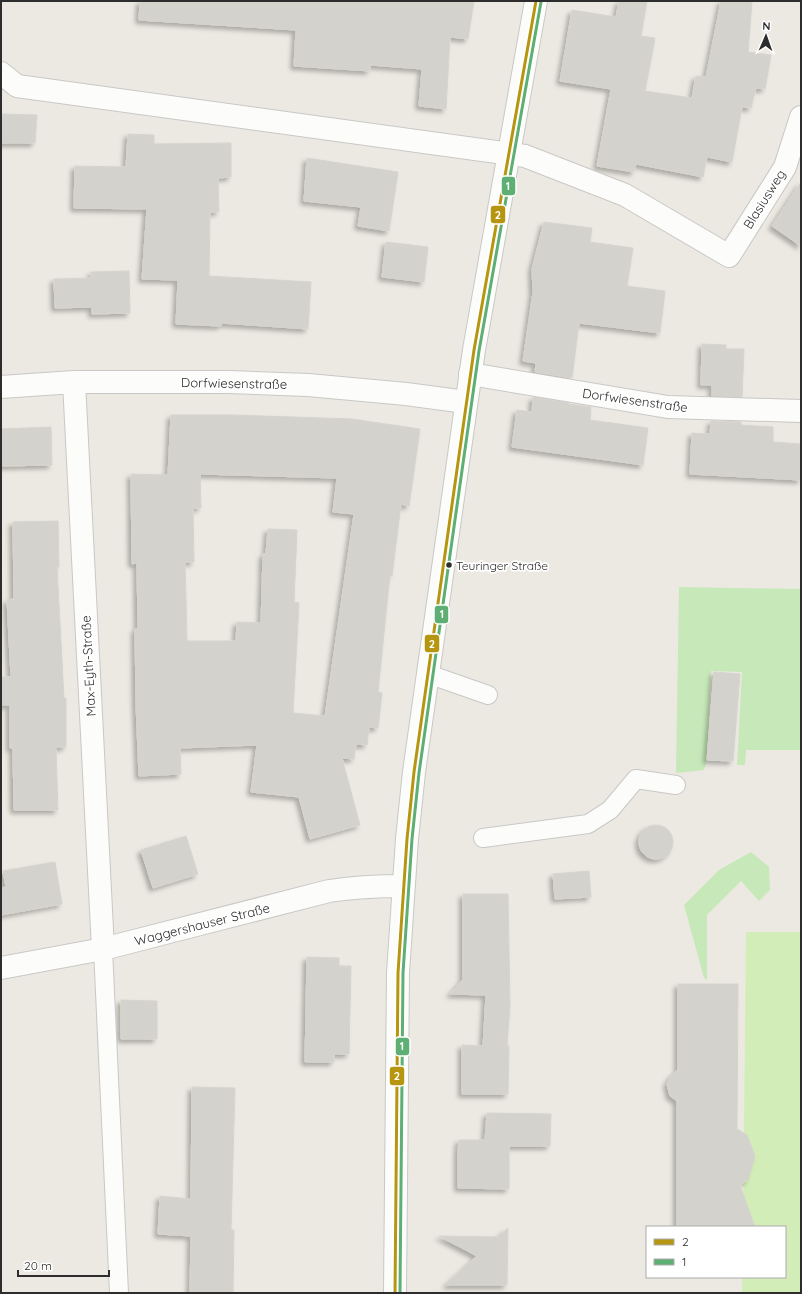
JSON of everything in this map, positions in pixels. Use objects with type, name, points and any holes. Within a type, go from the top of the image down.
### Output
[{"type":"street","points":[[395,1293],[398,973],[414,779],[470,374],[536,1]]},
{"type":"street","points":[[1,73],[17,86],[508,153]]},
{"type":"street","name":"Blasiusweg","points":[[508,153],[525,156],[625,195],[728,256],[785,167],[801,117]]},
{"type":"street","name":"Dorfwiesenstraße","points":[[470,374],[668,407],[801,411]]},
{"type":"street","name":"Dorfwiesenstraße","points":[[1,387],[74,382],[229,382],[308,385],[406,394],[466,402]]},
{"type":"street","name":"Max-Eyth-Straße","points":[[74,382],[103,949]]},
{"type":"street","name":"Waggershauser Straße","points":[[1,968],[103,949],[329,891],[359,887],[404,886]]},
{"type":"lane","points":[[428,674],[488,695]]},
{"type":"lane","points":[[483,838],[588,824],[610,810],[636,779],[676,785]]},
{"type":"lane","points":[[103,949],[119,1293]]},
{"type":"green space","points":[[679,587],[801,589],[801,750],[746,750],[745,765],[737,765],[742,672],[711,671],[707,759],[704,770],[676,773]]},
{"type":"green space","points":[[751,852],[769,867],[770,890],[759,901],[741,881],[707,915],[707,980],[704,978],[684,905],[719,870]]},
{"type":"green space","points":[[746,932],[801,932],[801,1293],[742,1293],[742,1278],[786,1278],[786,1226],[743,1226]]},
{"type":"building","points":[[140,1],[474,1],[468,39],[450,37],[446,109],[419,106],[422,69],[370,65],[370,71],[294,66],[296,30],[139,20]]},
{"type":"building","points":[[619,1],[647,1],[641,36],[655,38],[645,91],[692,98],[696,76],[706,77],[721,1],[752,1],[748,52],[771,55],[765,89],[756,88],[751,108],[742,107],[732,162],[707,157],[703,177],[636,164],[634,172],[597,166],[611,89],[560,81],[572,10],[616,17]]},
{"type":"building","points":[[1,114],[37,115],[35,143],[1,143]]},
{"type":"building","points":[[128,134],[154,135],[154,144],[231,143],[231,177],[218,178],[219,212],[210,212],[209,276],[311,282],[308,329],[221,323],[221,326],[176,324],[178,280],[142,279],[147,209],[74,208],[75,166],[126,167]]},
{"type":"building","points":[[307,158],[398,172],[389,231],[358,226],[361,207],[304,201]]},
{"type":"building","points":[[801,182],[801,246],[772,226]]},
{"type":"building","points":[[544,222],[592,228],[590,242],[633,248],[627,286],[665,291],[660,333],[579,323],[572,378],[535,372],[536,363],[523,361],[533,292],[532,269]]},
{"type":"building","points":[[386,242],[428,247],[424,282],[382,277]]},
{"type":"building","points":[[129,271],[130,313],[92,314],[92,307],[55,308],[54,279],[91,278],[91,272]]},
{"type":"building","points":[[702,344],[726,345],[726,349],[744,349],[742,397],[712,396],[712,385],[701,385]]},
{"type":"building","points":[[533,397],[591,407],[590,420],[648,428],[643,465],[512,447],[517,410],[532,412]]},
{"type":"building","points":[[171,415],[233,415],[352,419],[420,429],[409,506],[401,504],[392,576],[390,575],[378,692],[382,693],[378,728],[369,727],[367,745],[356,744],[354,759],[342,758],[360,825],[310,839],[299,797],[251,792],[257,745],[180,748],[181,774],[139,776],[135,629],[138,629],[137,563],[132,564],[131,474],[168,475]],"holes":[[[200,474],[337,478],[333,512],[354,514],[325,716],[293,713],[299,603],[294,602],[297,530],[268,529],[266,554],[263,554],[261,623],[237,622],[236,641],[187,641],[185,562],[194,562],[193,508],[201,508]]]},
{"type":"building","points":[[711,421],[741,422],[741,425],[773,427],[773,442],[801,444],[801,480],[690,474],[692,433],[710,434]]},
{"type":"building","points":[[51,427],[52,465],[1,466],[1,429]]},
{"type":"building","points":[[58,521],[59,567],[57,567],[64,698],[66,698],[66,747],[56,747],[58,810],[14,810],[13,748],[10,748],[10,705],[1,705],[1,677],[11,677],[7,600],[14,599],[13,522]]},
{"type":"building","points":[[714,672],[740,674],[733,761],[707,760]]},
{"type":"building","points":[[656,825],[668,830],[673,842],[668,854],[656,859],[644,854],[639,842],[644,830]]},
{"type":"building","points":[[186,836],[198,874],[153,888],[141,850]]},
{"type":"building","points":[[55,862],[62,904],[1,915],[1,888],[6,887],[3,871]]},
{"type":"building","points":[[589,871],[591,897],[555,899],[553,874]]},
{"type":"building","points":[[463,894],[508,894],[510,1006],[507,1046],[509,1046],[508,1094],[462,1094],[462,1045],[483,1046],[486,995],[450,994],[463,979]]},
{"type":"building","points":[[307,957],[339,958],[339,966],[351,966],[349,1054],[334,1054],[334,1062],[305,1062]]},
{"type":"building","points":[[678,984],[738,984],[737,1129],[747,1135],[755,1156],[748,1180],[740,1185],[755,1226],[677,1226],[677,1101],[670,1096],[667,1084],[671,1076],[678,1070]]},
{"type":"building","points":[[121,1000],[157,1001],[157,1039],[121,1039]]},
{"type":"building","points":[[192,1087],[235,1088],[231,1230],[234,1230],[233,1293],[190,1293],[191,1236],[158,1234],[160,1196],[191,1199]]},
{"type":"building","points":[[487,1113],[551,1114],[550,1146],[509,1146],[509,1189],[458,1188],[459,1140],[485,1140]]},
{"type":"building","points":[[508,1228],[507,1285],[446,1285],[477,1256],[439,1236],[498,1237]]},
{"type":"transit line","name":"2","points":[[395,1293],[398,973],[407,839],[414,772],[474,350],[536,1]]},
{"type":"transit line","name":"1","points":[[400,1293],[403,973],[412,839],[419,773],[479,351],[541,2]]},
{"type":"place","name":"Teuringer Straße","points":[[449,565]]}]
